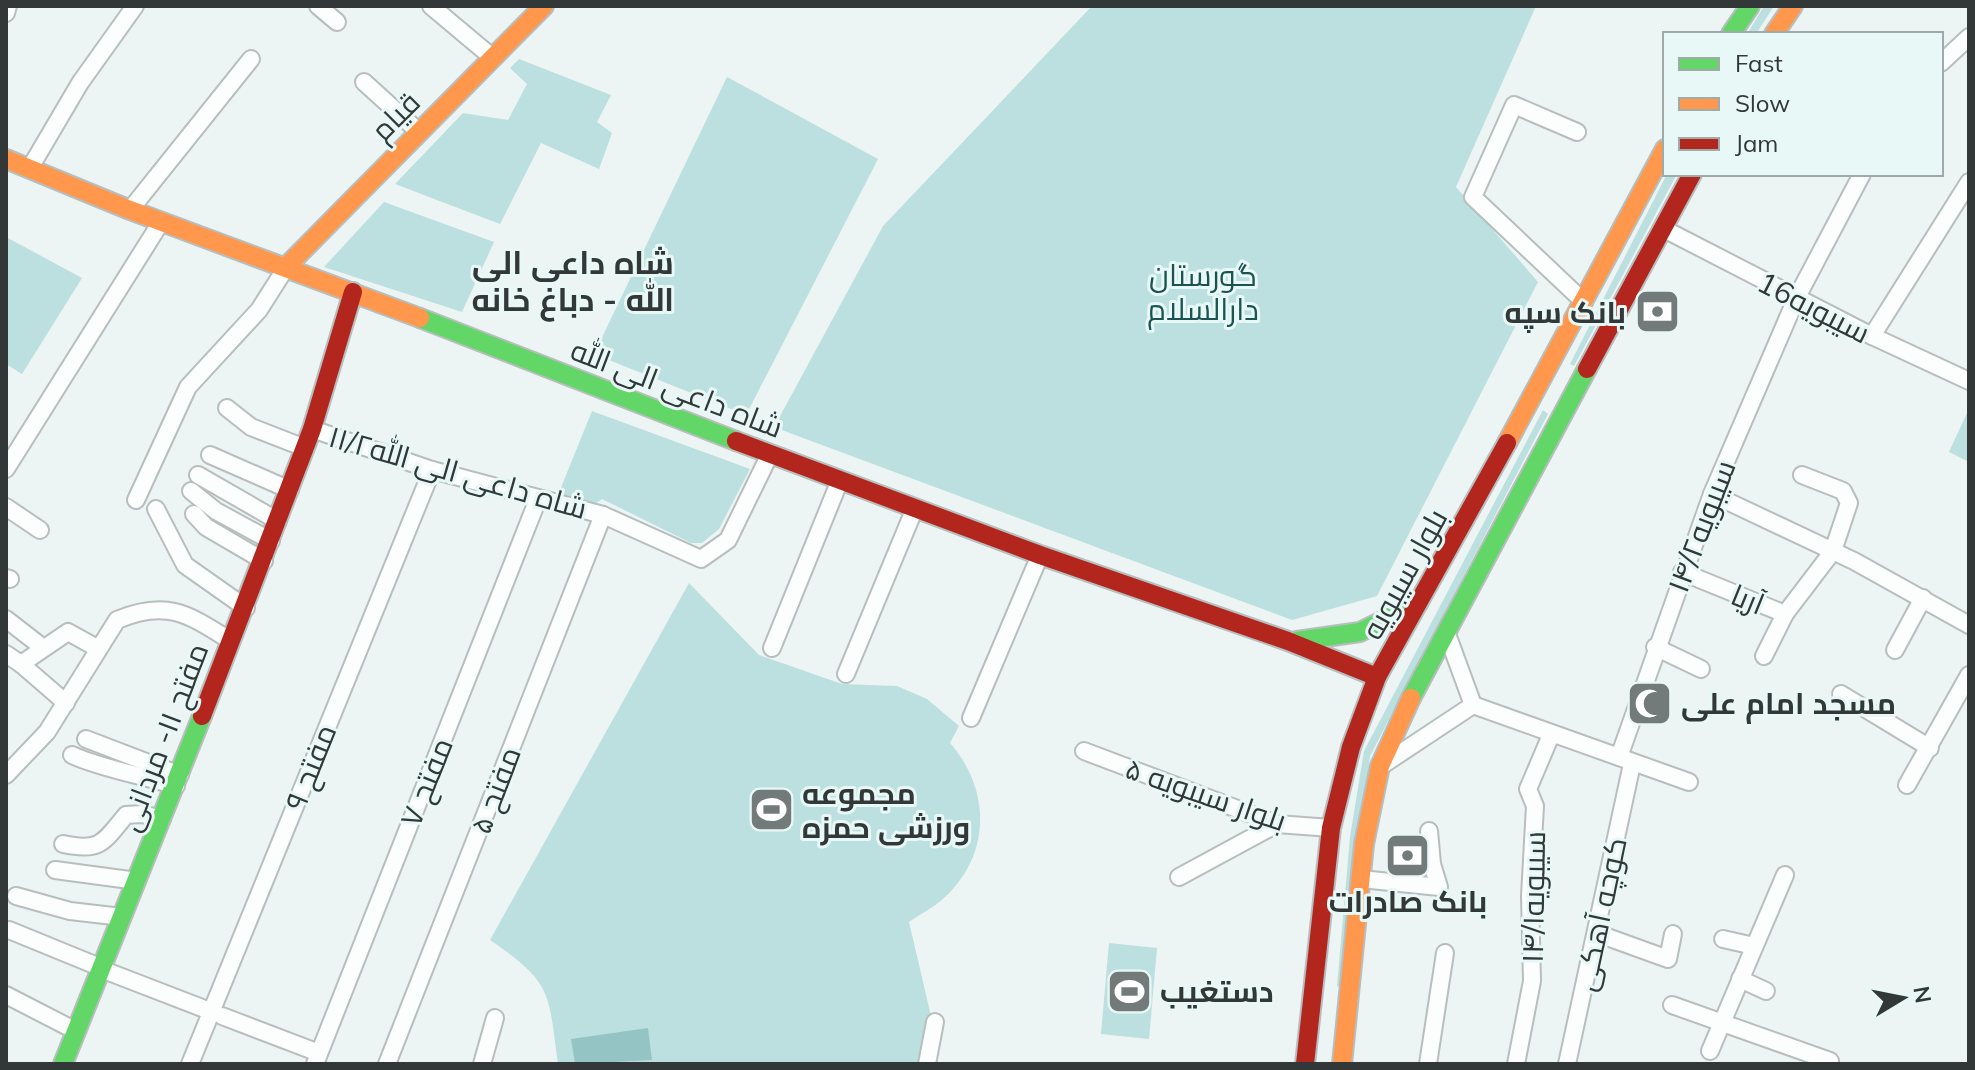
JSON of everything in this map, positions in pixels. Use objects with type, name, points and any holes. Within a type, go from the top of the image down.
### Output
[{"type":"street","points":[[6,13],[8,6]]},
{"type":"street","points":[[30,168],[80,83],[135,6]]},
{"type":"street","points":[[318,6],[337,22]]},
{"type":"street","points":[[431,6],[493,58]]},
{"type":"street","name":"قیام","points":[[287,266],[544,6]]},
{"type":"street","points":[[1732,32],[1750,6]]},
{"type":"street","points":[[1775,32],[1793,6]]},
{"type":"street","points":[[1943,61],[1969,37]]},
{"type":"street","points":[[130,210],[251,59]]},
{"type":"street","points":[[364,82],[419,132]]},
{"type":"street","points":[[1577,132],[1514,105],[1473,197],[1584,302]]},
{"type":"street","name":"بلوار سیبویه","points":[[1305,1064],[1331,828],[1351,747],[1377,677],[1423,599],[1663,153]]},
{"type":"street","name":"شاه داعی الی الله","points":[[6,159],[161,222],[287,266],[770,454],[1040,555],[1288,641],[1377,677]]},
{"type":"street","points":[[1342,1064],[1361,879],[1380,766],[1410,699],[1691,176]]},
{"type":"street","name":"سیبویه۱۴/۲","points":[[1625,761],[1655,647],[1712,494],[1796,299],[1861,176]]},
{"type":"street","points":[[1872,336],[1969,182]]},
{"type":"street","points":[[6,469],[161,222]]},
{"type":"street","name":"سیبویه16","points":[[1662,228],[1796,299],[1969,381]]},
{"type":"street","points":[[136,500],[188,387],[259,310],[287,266]]},
{"type":"street","name":"مفتح ۱۱- مردانی","points":[[63,1064],[264,561],[312,429],[353,292]]},
{"type":"street","points":[[1543,378],[1574,394]]},
{"type":"street","points":[[227,408],[251,427],[305,448]]},
{"type":"street","name":"۱۱/۲شاه داعی الی الله","points":[[312,429],[432,470],[603,515],[701,559],[728,540],[770,454]]},
{"type":"street","points":[[210,455],[290,490]]},
{"type":"street","name":"مفتح ۹","points":[[190,1064],[216,1014],[432,470]]},
{"type":"street","points":[[198,475],[278,521]]},
{"type":"street","name":"آریا","points":[[1682,572],[1785,614],[1833,551],[1849,503],[1843,491],[1802,475]]},
{"type":"street","points":[[772,648],[840,480]]},
{"type":"street","points":[[191,491],[216,511],[271,541]]},
{"type":"street","points":[[1712,494],[1833,551],[1969,625]]},
{"type":"street","name":"مفتح ۷","points":[[317,1058],[538,499]]},
{"type":"street","points":[[6,507],[40,530]]},
{"type":"street","points":[[846,674],[915,508]]},
{"type":"street","points":[[156,509],[185,565],[246,608]]},
{"type":"street","points":[[194,514],[206,527],[264,561]]},
{"type":"street","name":"مفتح ۵","points":[[387,1064],[603,515]]},
{"type":"street","points":[[971,718],[1040,555]]},
{"type":"street","points":[[1895,650],[1923,598]]},
{"type":"street","points":[[1288,641],[1325,641],[1363,633],[1389,623],[1423,599]]},
{"type":"street","points":[[6,775],[47,732],[117,620],[157,609],[172,610],[185,613],[231,641]]},
{"type":"street","points":[[1764,656],[1785,614]]},
{"type":"street","points":[[6,619],[42,647]]},
{"type":"street","points":[[21,664],[68,632],[97,648]]},
{"type":"street","points":[[1447,634],[1473,705],[1689,782]]},
{"type":"street","points":[[1655,647],[1701,669]]},
{"type":"street","points":[[6,654],[66,703]]},
{"type":"street","points":[[1907,785],[1967,682]]},
{"type":"street","points":[[1841,694],[1930,748]]},
{"type":"street","points":[[1380,766],[1473,705]]},
{"type":"street","name":"سیبویه۱۴/۱","points":[[1516,1064],[1532,981],[1530,896],[1535,806],[1528,789],[1551,735]]},
{"type":"street","points":[[86,739],[178,780]]},
{"type":"street","name":"بلوار سیبویه ۵","points":[[1084,751],[1277,824],[1331,828]]},
{"type":"street","points":[[72,755],[89,763],[178,780]]},
{"type":"street","name":"کوچه آهکی","points":[[1567,1064],[1596,933],[1625,761]]},
{"type":"street","points":[[63,844],[86,849],[98,846],[126,815],[142,814],[162,819]]},
{"type":"street","points":[[1179,877],[1277,824]]},
{"type":"street","points":[[1361,879],[1439,887],[1432,864],[1429,831]]},
{"type":"street","points":[[55,870],[137,881]]},
{"type":"street","points":[[1710,1051],[1785,875]]},
{"type":"street","points":[[16,896],[70,911],[122,917]]},
{"type":"street","points":[[9,930],[317,1058]]},
{"type":"street","points":[[1596,933],[1668,959],[1673,934]]},
{"type":"street","points":[[1723,939],[1754,946]]},
{"type":"street","points":[[1428,1064],[1445,953]]},
{"type":"street","points":[[1315,978],[1320,993],[1330,997],[1349,989]]},
{"type":"street","points":[[1740,979],[1766,991]]},
{"type":"street","points":[[6,995],[76,1031]]},
{"type":"street","points":[[1672,1005],[1830,1061]]},
{"type":"street","points":[[482,1064],[495,1018]]},
{"type":"street","points":[[927,1064],[935,1022]]},
{"type":"street","points":[[1308,1036],[1323,1026],[1337,1030],[1344,1042]]},
{"type":"green space","name":"گورستان دارالسلام","points":[[1092,6],[1536,6],[1456,187],[1538,282],[1377,596],[1292,620],[779,429],[779,418],[883,226]]},
{"type":"green space","points":[[1764,6],[1774,6],[1757,32],[1748,32]]},
{"type":"green space","points":[[519,59],[611,95],[597,122],[612,133],[599,169],[541,143],[500,224],[395,184],[463,113],[508,120],[527,84],[510,68]]},
{"type":"green space","points":[[727,77],[878,159],[746,415],[594,354]]},
{"type":"green space","points":[[1666,176],[1676,176],[1574,366],[1570,364]]},
{"type":"green space","points":[[384,202],[494,242],[462,312],[324,267]]},
{"type":"green space","points":[[6,237],[82,278],[22,374],[6,364]]},
{"type":"green space","points":[[1543,410],[1548,414],[1370,756],[1344,988],[1337,986],[1350,837],[1364,751]]},
{"type":"green space","points":[[592,411],[750,469],[719,529],[702,543],[691,543],[602,499],[592,506],[558,495]]},
{"type":"green space","points":[[1969,414],[1969,462],[1949,452]]},
{"type":"green space","name":"مجموعه ورزشی حمزه","points":[[689,583],[759,655],[842,684],[897,686],[927,699],[959,726],[950,743],[973,781],[979,801],[978,842],[960,880],[941,901],[909,922],[931,1016],[922,1064],[558,1064],[549,1004],[544,991],[526,967],[490,940]]},
{"type":"green space","name":"دستغیب","points":[[1109,943],[1157,948],[1149,1039],[1101,1034]]},
{"type":"shaded area","points":[[648,1028],[652,1060],[575,1064],[571,1039]]},
{"type":"traffic: fast","points":[[1732,32],[1750,6]]},
{"type":"traffic: fast","points":[[420,318],[736,441]]},
{"type":"traffic: fast","points":[[1411,698],[1587,369]]},
{"type":"traffic: fast","points":[[1297,641],[1360,632],[1418,603]]},
{"type":"traffic: fast","points":[[63,1064],[202,716]]},
{"type":"traffic: slow","points":[[287,266],[544,6]]},
{"type":"traffic: slow","points":[[1775,32],[1793,6]]},
{"type":"traffic: slow","points":[[1507,443],[1663,153]]},
{"type":"traffic: slow","points":[[6,159],[130,210],[420,318]]},
{"type":"traffic: slow","points":[[1342,1064],[1364,844],[1380,766],[1411,698]]},
{"type":"traffic: jam","points":[[1587,369],[1691,176]]},
{"type":"traffic: jam","points":[[202,716],[312,429],[353,292]]},
{"type":"traffic: jam","points":[[736,441],[1040,555],[1288,641],[1377,677]]},
{"type":"traffic: jam","points":[[1305,1064],[1331,828],[1351,747],[1377,677],[1507,443]]},
{"type":"place","name":"بانک سپه","points":[[1657,312]]},
{"type":"place","name":"مسجد امام علی","points":[[1650,703]]},
{"type":"place","name":"مجموعه ورزشی حمزه","points":[[771,810]]},
{"type":"place","name":"بانک صادرات","points":[[1408,855]]},
{"type":"place","name":"دستغیب","points":[[1129,991]]},
{"type":"district","name":"شاه داعی الی الله - دباغ خانه","points":[[573,280]]}]
